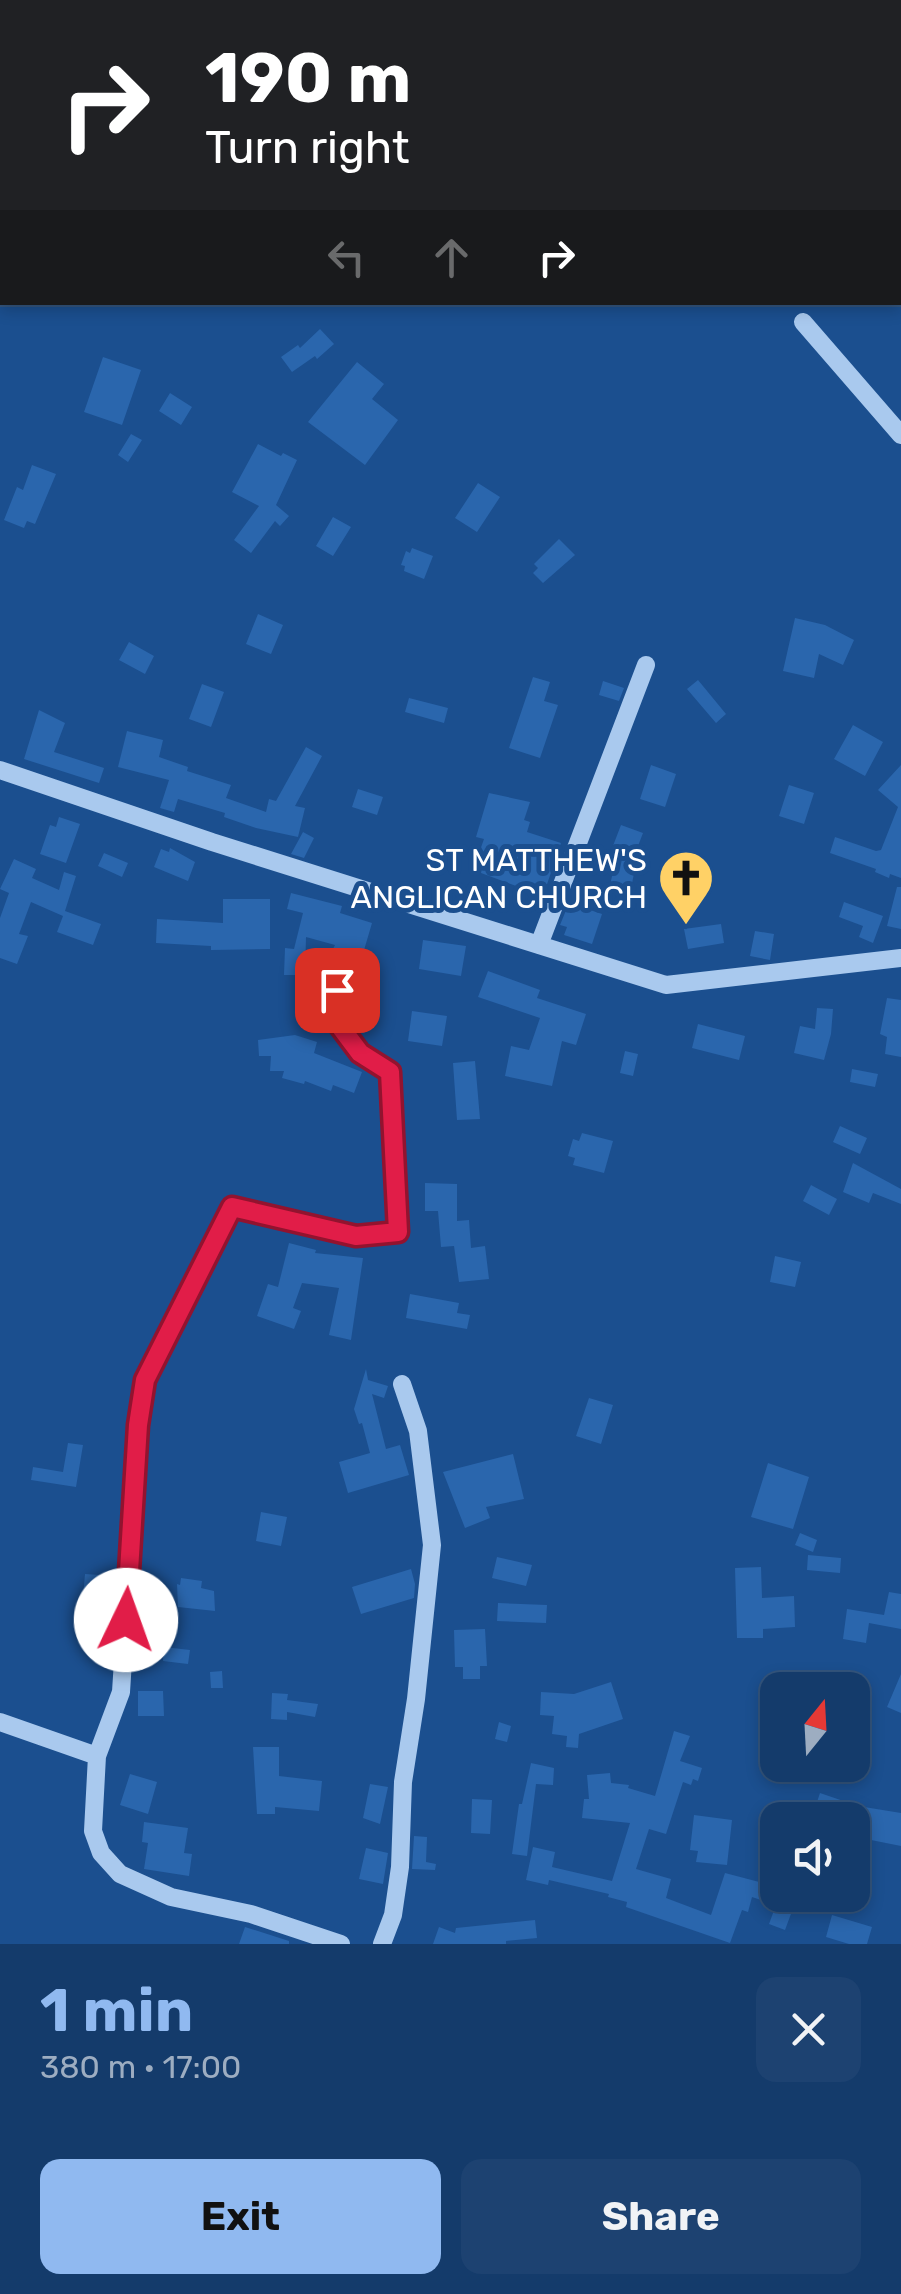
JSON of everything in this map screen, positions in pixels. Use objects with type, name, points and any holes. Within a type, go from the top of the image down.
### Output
[{"type":"street","points":[[802,322],[901,435]]},
{"type":"street","points":[[539,944],[646,664]]},
{"type":"street","points":[[0,770],[212,842],[666,984],[901,958]]},
{"type":"street","points":[[341,964],[333,1017],[360,1053],[390,1072],[398,1232],[356,1236],[232,1207],[145,1380],[138,1425],[122,1692],[97,1756],[93,1831],[101,1853],[120,1874],[170,1897],[251,1914],[341,1944]]},
{"type":"street","points":[[382,1944],[392,1916],[400,1867],[402,1782],[416,1699],[432,1545],[418,1431],[402,1384]]},
{"type":"street","points":[[0,1722],[97,1756]]},
{"type":"building","points":[[320,329],[334,344],[317,359],[315,356],[292,372],[281,357],[298,345],[300,348]]},
{"type":"building","points":[[103,357],[141,370],[122,425],[84,412]]},
{"type":"building","points":[[357,362],[384,384],[372,399],[398,420],[365,465],[308,422]]},
{"type":"building","points":[[170,393],[192,407],[181,425],[159,411]]},
{"type":"building","points":[[131,434],[142,440],[128,462],[118,455]]},
{"type":"building","points":[[258,444],[297,460],[276,505],[289,516],[280,526],[275,521],[251,553],[234,540],[259,506],[232,492]]},
{"type":"building","points":[[32,465],[56,474],[35,524],[27,521],[24,528],[4,520],[17,487],[23,490]]},
{"type":"building","points":[[478,483],[500,497],[477,532],[455,518]]},
{"type":"building","points":[[333,517],[351,527],[333,556],[316,546]]},
{"type":"building","points":[[559,539],[575,555],[543,583],[533,573],[538,568],[534,564]]},
{"type":"building","points":[[412,548],[433,556],[424,579],[404,571],[405,566],[401,565],[406,551],[410,553]]},
{"type":"building","points":[[258,614],[283,625],[271,654],[246,644]]},
{"type":"building","points":[[795,618],[825,625],[854,640],[843,665],[819,654],[814,678],[783,671]]},
{"type":"building","points":[[129,642],[154,656],[145,674],[119,660]]},
{"type":"building","points":[[533,677],[550,682],[544,701],[558,705],[540,758],[509,748]]},
{"type":"building","points":[[698,680],[726,714],[716,723],[687,689]]},
{"type":"building","points":[[603,681],[624,688],[619,701],[599,695]]},
{"type":"building","points":[[202,684],[224,692],[211,727],[189,719]]},
{"type":"building","points":[[409,698],[448,708],[444,723],[405,712]]},
{"type":"building","points":[[39,710],[65,723],[54,752],[104,768],[99,783],[24,759]]},
{"type":"building","points":[[853,725],[883,742],[865,776],[834,759]]},
{"type":"building","points":[[127,731],[163,740],[159,757],[231,785],[226,798],[266,812],[269,799],[276,801],[306,747],[322,756],[295,806],[305,808],[298,837],[256,828],[224,817],[225,813],[178,799],[174,812],[160,808],[169,780],[118,767]]},
{"type":"building","points":[[651,765],[676,774],[665,807],[640,799]]},
{"type":"building","points":[[901,765],[901,878],[890,874],[889,878],[875,872],[876,869],[830,853],[835,837],[881,850],[898,807],[878,790]]},
{"type":"building","points":[[789,785],[814,793],[804,824],[779,816]]},
{"type":"building","points":[[358,789],[383,797],[377,815],[352,807]]},
{"type":"building","points":[[489,793],[530,802],[524,820],[530,822],[527,832],[561,843],[543,896],[473,870],[484,839],[476,837]]},
{"type":"building","points":[[59,817],[80,824],[66,863],[40,854],[50,825],[56,827]]},
{"type":"building","points":[[621,825],[643,833],[630,867],[635,868],[630,894],[609,890],[617,853],[611,851]]},
{"type":"building","points":[[303,832],[314,838],[304,858],[291,854]]},
{"type":"building","points":[[170,848],[195,862],[188,881],[154,867],[161,849],[169,852]]},
{"type":"building","points":[[104,853],[128,863],[122,877],[98,866]]},
{"type":"building","points":[[14,859],[36,869],[32,878],[59,890],[64,872],[76,876],[65,911],[101,924],[93,945],[57,932],[63,916],[31,902],[19,934],[28,936],[17,964],[0,958],[0,918],[9,893],[0,889]]},
{"type":"building","points":[[897,887],[901,887],[901,929],[887,926]]},
{"type":"building","points":[[291,893],[342,906],[340,913],[372,923],[362,957],[306,937],[305,975],[284,975],[285,948],[294,949],[303,913],[287,909]]},
{"type":"building","points":[[223,899],[270,899],[270,949],[211,950],[211,946],[156,943],[157,919],[223,923]]},
{"type":"building","points":[[844,902],[883,916],[873,943],[859,937],[863,926],[839,917]]},
{"type":"building","points":[[569,903],[602,914],[592,944],[564,935],[567,927],[560,925]]},
{"type":"building","points":[[721,924],[724,943],[688,949],[684,929]]},
{"type":"building","points":[[755,931],[774,934],[770,960],[750,956]]},
{"type":"building","points":[[423,940],[466,946],[461,976],[419,969]]},
{"type":"building","points":[[488,971],[540,990],[537,998],[586,1014],[576,1045],[562,1041],[552,1086],[505,1076],[511,1046],[529,1050],[540,1018],[478,997]]},
{"type":"building","points":[[887,998],[901,1000],[901,1057],[885,1054],[887,1037],[880,1034]]},
{"type":"building","points":[[817,1008],[833,1009],[824,1060],[794,1053],[800,1026],[815,1029]]},
{"type":"building","points":[[412,1011],[447,1016],[442,1046],[408,1041]]},
{"type":"building","points":[[698,1024],[745,1036],[739,1060],[692,1048]]},
{"type":"building","points":[[295,1035],[317,1042],[314,1053],[362,1072],[354,1093],[333,1085],[331,1091],[305,1081],[304,1084],[282,1078],[284,1071],[270,1071],[271,1056],[259,1056],[258,1040]]},
{"type":"building","points":[[625,1051],[638,1054],[633,1076],[620,1073]]},
{"type":"building","points":[[475,1061],[480,1119],[457,1120],[453,1063]]},
{"type":"building","points":[[852,1069],[878,1074],[875,1087],[850,1082]]},
{"type":"building","points":[[840,1126],[867,1138],[860,1154],[833,1142]]},
{"type":"building","points":[[582,1133],[613,1141],[604,1173],[573,1165],[575,1158],[568,1156],[573,1139],[579,1141]]},
{"type":"building","points":[[853,1163],[901,1189],[901,1204],[873,1193],[869,1203],[843,1192]]},
{"type":"building","points":[[425,1183],[457,1184],[457,1221],[469,1220],[471,1248],[485,1246],[489,1279],[459,1282],[454,1246],[441,1247],[438,1211],[425,1211]]},
{"type":"building","points":[[811,1185],[837,1199],[829,1215],[803,1201]]},
{"type":"building","points":[[289,1243],[316,1250],[315,1253],[363,1258],[351,1340],[329,1335],[339,1288],[302,1283],[293,1308],[301,1311],[294,1329],[257,1316],[268,1284],[278,1287]]},
{"type":"building","points":[[775,1256],[801,1262],[795,1287],[770,1282]]},
{"type":"building","points":[[410,1294],[459,1303],[457,1313],[470,1315],[467,1329],[406,1318]]},
{"type":"building","points":[[366,1369],[368,1380],[388,1386],[384,1398],[372,1394],[386,1449],[400,1445],[409,1475],[348,1493],[339,1462],[370,1453],[354,1409]]},
{"type":"building","points":[[589,1398],[613,1405],[601,1444],[576,1436]]},
{"type":"building","points":[[68,1443],[83,1445],[76,1487],[31,1480],[33,1467],[63,1472]]},
{"type":"building","points":[[513,1454],[524,1499],[486,1507],[490,1518],[465,1528],[443,1472]]},
{"type":"building","points":[[768,1463],[809,1477],[793,1529],[751,1517]]},
{"type":"building","points":[[261,1512],[287,1517],[281,1546],[256,1541]]},
{"type":"building","points":[[800,1533],[817,1540],[813,1552],[795,1545]]},
{"type":"building","points":[[808,1555],[841,1558],[840,1573],[807,1570]]},
{"type":"building","points":[[497,1557],[532,1565],[526,1586],[492,1578]]},
{"type":"building","points":[[761,1567],[762,1598],[794,1596],[795,1627],[763,1629],[763,1638],[737,1638],[735,1568]]},
{"type":"building","points":[[411,1569],[414,1598],[361,1614],[352,1587]]},
{"type":"building","points":[[85,1574],[116,1576],[114,1599],[83,1597]]},
{"type":"building","points":[[181,1578],[202,1581],[201,1588],[214,1591],[215,1611],[178,1607],[177,1584],[180,1585]]},
{"type":"building","points":[[889,1592],[901,1594],[901,1629],[869,1623],[866,1643],[843,1639],[847,1609],[884,1615]]},
{"type":"building","points":[[498,1603],[547,1605],[546,1623],[497,1621]]},
{"type":"building","points":[[485,1629],[487,1666],[480,1666],[480,1679],[463,1679],[463,1667],[455,1667],[454,1630]]},
{"type":"building","points":[[164,1647],[190,1650],[188,1664],[163,1661]]},
{"type":"building","points":[[222,1671],[223,1688],[211,1688],[210,1672]]},
{"type":"building","points":[[901,1674],[901,1713],[887,1707]]},
{"type":"building","points":[[611,1682],[623,1719],[579,1734],[578,1748],[566,1747],[567,1736],[552,1734],[554,1716],[540,1715],[541,1692],[574,1694]]},
{"type":"building","points":[[138,1691],[163,1691],[164,1716],[138,1716]]},
{"type":"building","points":[[272,1693],[288,1694],[287,1700],[318,1704],[315,1717],[287,1712],[287,1720],[271,1719]]},
{"type":"building","points":[[499,1722],[511,1726],[507,1742],[495,1739]]},
{"type":"building","points":[[674,1731],[690,1736],[680,1761],[702,1768],[698,1781],[693,1779],[691,1785],[683,1782],[666,1834],[649,1829],[636,1869],[671,1879],[666,1898],[711,1915],[725,1873],[760,1882],[760,1900],[752,1897],[748,1912],[742,1910],[730,1943],[626,1907],[627,1902],[608,1897],[609,1894],[549,1880],[548,1885],[526,1880],[533,1847],[555,1852],[552,1867],[612,1881],[630,1823],[582,1818],[584,1799],[589,1799],[587,1775],[610,1773],[611,1783],[629,1785],[628,1788],[655,1796]]},
{"type":"building","points":[[253,1747],[279,1747],[279,1776],[322,1781],[319,1811],[275,1807],[275,1814],[257,1814]]},
{"type":"building","points":[[531,1763],[554,1768],[553,1785],[536,1784],[527,1856],[512,1854],[519,1804]]},
{"type":"building","points":[[130,1774],[157,1782],[148,1814],[120,1805]]},
{"type":"building","points":[[370,1784],[388,1787],[380,1824],[363,1818]]},
{"type":"building","points":[[820,1793],[846,1802],[817,1802]]},
{"type":"building","points":[[472,1799],[492,1800],[490,1834],[471,1833]]},
{"type":"building","points":[[870,1808],[901,1813],[901,1846],[871,1840],[870,1844]]},
{"type":"building","points":[[694,1815],[732,1820],[727,1865],[696,1862],[698,1851],[690,1850]]},
{"type":"building","points":[[144,1822],[188,1828],[184,1853],[192,1854],[189,1876],[144,1869],[148,1843],[142,1842]]},
{"type":"building","points":[[414,1836],[427,1837],[426,1862],[436,1864],[435,1870],[412,1869]]},
{"type":"building","points":[[366,1848],[388,1853],[383,1884],[359,1879]]},
{"type":"building","points":[[773,1912],[792,1912],[785,1930],[769,1924]]},
{"type":"building","points":[[832,1915],[872,1927],[867,1944],[849,1944],[826,1937]]},
{"type":"building","points":[[535,1920],[537,1938],[506,1944],[433,1944],[439,1927],[455,1933],[456,1928]]},
{"type":"building","points":[[245,1927],[289,1941],[289,1944],[239,1944]]},
{"type":"place","name":"ST MATTHEW'S ANGLICAN CHURCH","points":[[686,927]]},
{"type":"route","points":[[126,1620],[138,1425],[145,1380],[232,1207],[356,1236],[398,1232],[390,1072],[360,1053],[333,1017],[337,990]]}]
